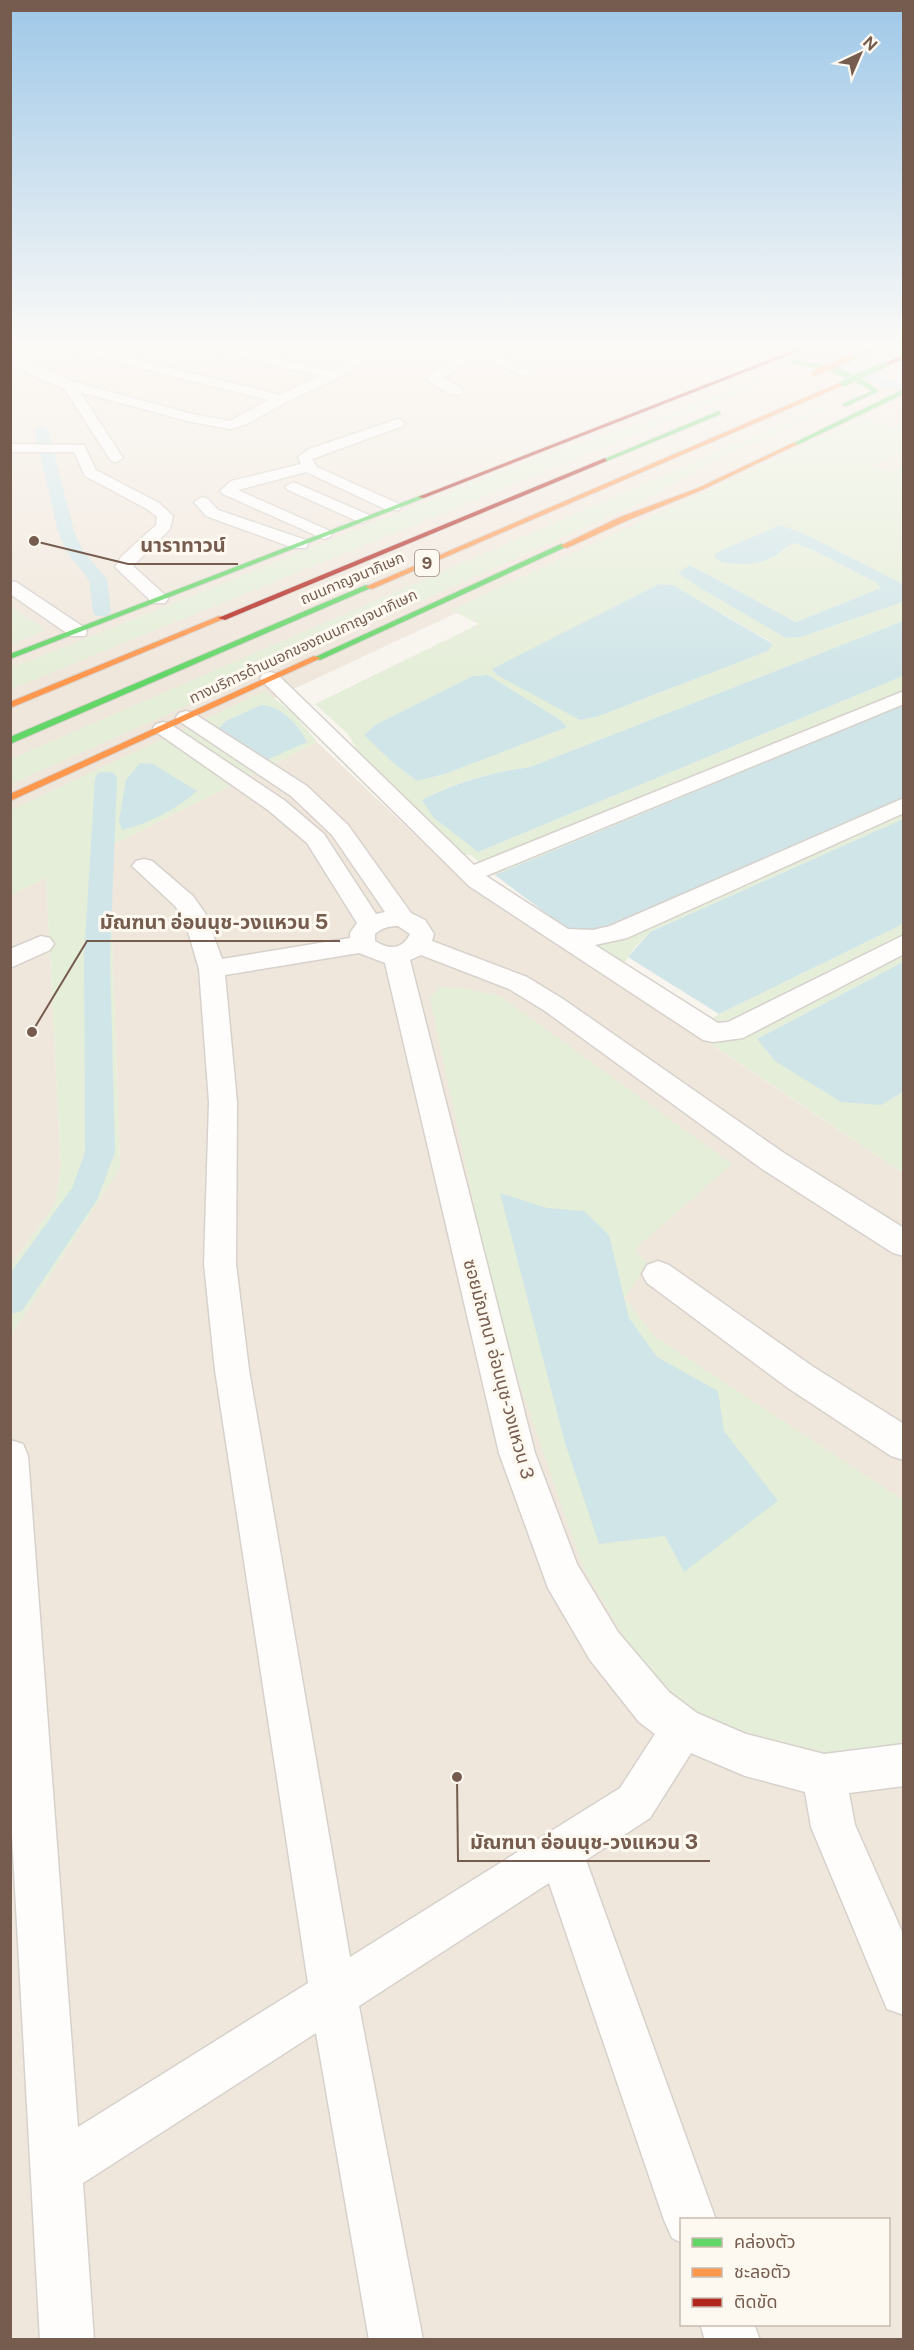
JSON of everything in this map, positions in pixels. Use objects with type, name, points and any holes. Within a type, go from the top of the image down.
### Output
[{"type":"main road","points":[[10,657],[523,458]]},
{"type":"main road","name":"ถนนกาญจนาภิเษก","points":[[10,705],[610,458]]},
{"type":"main road","name":"ถนนกาญจนาภิเษก","points":[[10,741],[670,458]]},
{"type":"main road","name":"ทางบริการด้านนอกของถนนกาญจนาภิเษก","points":[[10,798],[270,678],[623,519],[700,489],[765,458]]},
{"type":"main road","points":[[623,519],[723,463],[737,466],[752,464]]},
{"type":"street","points":[[83,458],[90,473],[153,506],[165,516],[164,526],[127,561],[124,567],[159,599]]},
{"type":"street","points":[[305,458],[309,467]]},
{"type":"street","points":[[324,534],[228,491],[236,484],[309,467],[393,507]]},
{"type":"street","points":[[292,487],[363,519]]},
{"type":"street","points":[[202,502],[212,513],[300,544]]},
{"type":"street","points":[[10,586],[70,635]]},
{"type":"street","points":[[10,600],[70,635]]},
{"type":"street","points":[[270,678],[470,874],[561,936],[713,1033],[733,1030],[903,943]]},
{"type":"street","points":[[470,874],[903,697]]},
{"type":"street","name":"ซอยมัณฑนา อ่อนนุช-วงแหวน 3","points":[[186,717],[299,791],[340,830],[402,918],[416,925],[422,934],[408,950],[517,1453],[562,1575],[604,1646],[654,1707],[682,1728],[746,1755],[824,1775],[903,1765]]},
{"type":"street","points":[[163,728],[276,805],[316,839],[367,934],[374,953],[390,956],[408,950],[518,983],[554,1005],[773,1161],[903,1244]]},
{"type":"street","points":[[561,936],[593,938],[618,932],[903,805]]},
{"type":"street","points":[[144,866],[184,901],[196,918],[212,969],[223,1102],[220,1264],[232,1370],[333,1993],[396,2340]]},
{"type":"street","points":[[212,969],[367,934],[385,918],[402,918]]},
{"type":"street","points":[[10,960],[41,944]]},
{"type":"street","points":[[657,1274],[800,1377],[903,1444]]},
{"type":"street","points":[[10,1456],[68,2340]]},
{"type":"street","points":[[57,2170],[635,1803],[651,1781],[682,1728]]},
{"type":"street","points":[[824,1775],[833,1827],[903,1992]]},
{"type":"street","points":[[560,1850],[689,2218]]},
{"type":"street","points":[[727,2326],[733,2340]]},
{"type":"shaded area","points":[[10,458],[789,458],[11,821]]},
{"type":"shaded area","points":[[886,458],[903,458],[903,466],[892,472],[872,466]]},
{"type":"shaded area","points":[[780,525],[805,534],[903,584],[903,602],[801,637],[786,638],[678,573],[690,565],[796,622],[881,588],[877,583],[813,550],[794,543],[772,558],[756,563],[731,564],[717,560],[714,555]]},
{"type":"shaded area","points":[[659,584],[673,585],[773,644],[768,651],[596,717],[580,720],[497,675],[492,669]]},
{"type":"shaded area","points":[[903,621],[903,676],[478,852],[433,817],[422,800],[475,779],[530,767]]},
{"type":"shaded area","points":[[488,675],[559,719],[567,727],[445,774],[417,781],[392,762],[364,735],[375,725],[473,676]]},
{"type":"shaded area","points":[[261,705],[282,712],[299,729],[307,742],[264,761],[217,730],[226,721]]},
{"type":"shaded area","points":[[903,705],[903,797],[662,904],[590,932],[567,929],[495,875]]},
{"type":"shaded area","points":[[317,742],[454,872],[903,1173],[903,2339],[11,2340],[11,1335],[120,1168],[110,878],[112,845]]},
{"type":"shaded area","points":[[140,763],[153,764],[197,791],[162,815],[122,830],[119,821],[126,780]]},
{"type":"shaded area","points":[[903,819],[903,924],[719,1014],[628,957],[650,932]]},
{"type":"shaded area","points":[[46,877],[61,1169],[55,1204],[11,1266],[11,895]]},
{"type":"shaded area","points":[[903,962],[903,1092],[881,1105],[841,1102],[775,1061],[757,1039]]},
{"type":"shaded area","points":[[500,1193],[547,1208],[584,1211],[609,1235],[629,1318],[657,1357],[718,1391],[724,1431],[778,1501],[684,1572],[665,1536],[599,1544],[565,1443]]},
{"type":"green space","points":[[537,458],[579,458],[11,689],[11,668]]},
{"type":"green space","points":[[704,458],[722,458],[635,505],[11,784],[11,759]]},
{"type":"green space","points":[[778,458],[887,458],[873,466],[892,472],[903,466],[903,584],[805,534],[780,525],[776,556],[793,543],[813,550],[877,583],[881,588],[796,622],[691,565],[679,573],[697,586],[787,638],[801,637],[903,602],[903,621],[530,767],[475,778],[423,800],[478,852],[903,676],[903,705],[495,875],[471,855],[459,854],[357,750],[348,734],[315,704],[479,624],[451,610]],"holes":[[[659,584],[673,585],[773,643],[768,651],[596,717],[580,720],[493,669]],[[488,675],[559,719],[566,727],[445,774],[417,781],[392,762],[365,735],[375,725],[473,676]]]},
{"type":"green space","points":[[11,607],[46,630],[11,644]]},
{"type":"green space","points":[[265,691],[294,714],[317,742],[112,845],[110,878],[120,1168],[11,1335],[11,1266],[55,1204],[61,1168],[46,878],[11,895],[11,810]]},
{"type":"green space","points":[[903,797],[903,819],[650,932],[635,947],[621,968],[567,929],[662,904]]},
{"type":"green space","points":[[903,924],[903,962],[757,1039],[881,1105],[903,1092],[903,1173],[701,1037],[711,1019],[719,1014]]},
{"type":"green space","points":[[439,987],[463,988],[500,996],[732,1164],[635,1249],[647,1264],[625,1298],[654,1336],[903,1500],[903,1774],[849,1796],[732,1769],[651,1682],[583,1568],[500,1326],[430,999]]},
{"type":"waterway","points":[[48,458],[66,531],[75,552],[98,579],[102,612]]},
{"type":"waterway","points":[[10,1301],[86,1192],[100,1152],[97,958],[106,778]]},
{"type":"traffic: fast","points":[[605,460],[611,458]]},
{"type":"traffic: fast","points":[[10,657],[422,497]]},
{"type":"traffic: fast","points":[[317,658],[564,546]]},
{"type":"traffic: fast","points":[[10,741],[369,587]]},
{"type":"traffic: slow","points":[[369,587],[670,458]]},
{"type":"traffic: slow","points":[[564,546],[623,519],[700,489],[766,458]]},
{"type":"traffic: slow","points":[[10,705],[222,618]]},
{"type":"traffic: slow","points":[[10,798],[317,658]]},
{"type":"traffic: jam","points":[[422,497],[523,458]]},
{"type":"traffic: jam","points":[[222,618],[605,460]]},
{"type":"place","name":"นาราทาวน์","points":[[34,541]]},
{"type":"place","name":"มัณฑนา อ่อนนุช-วงแหวน 5","points":[[32,1032]]},
{"type":"place","name":"มัณฑนา อ่อนนุช-วงแหวน 3","points":[[457,1777]]}]
